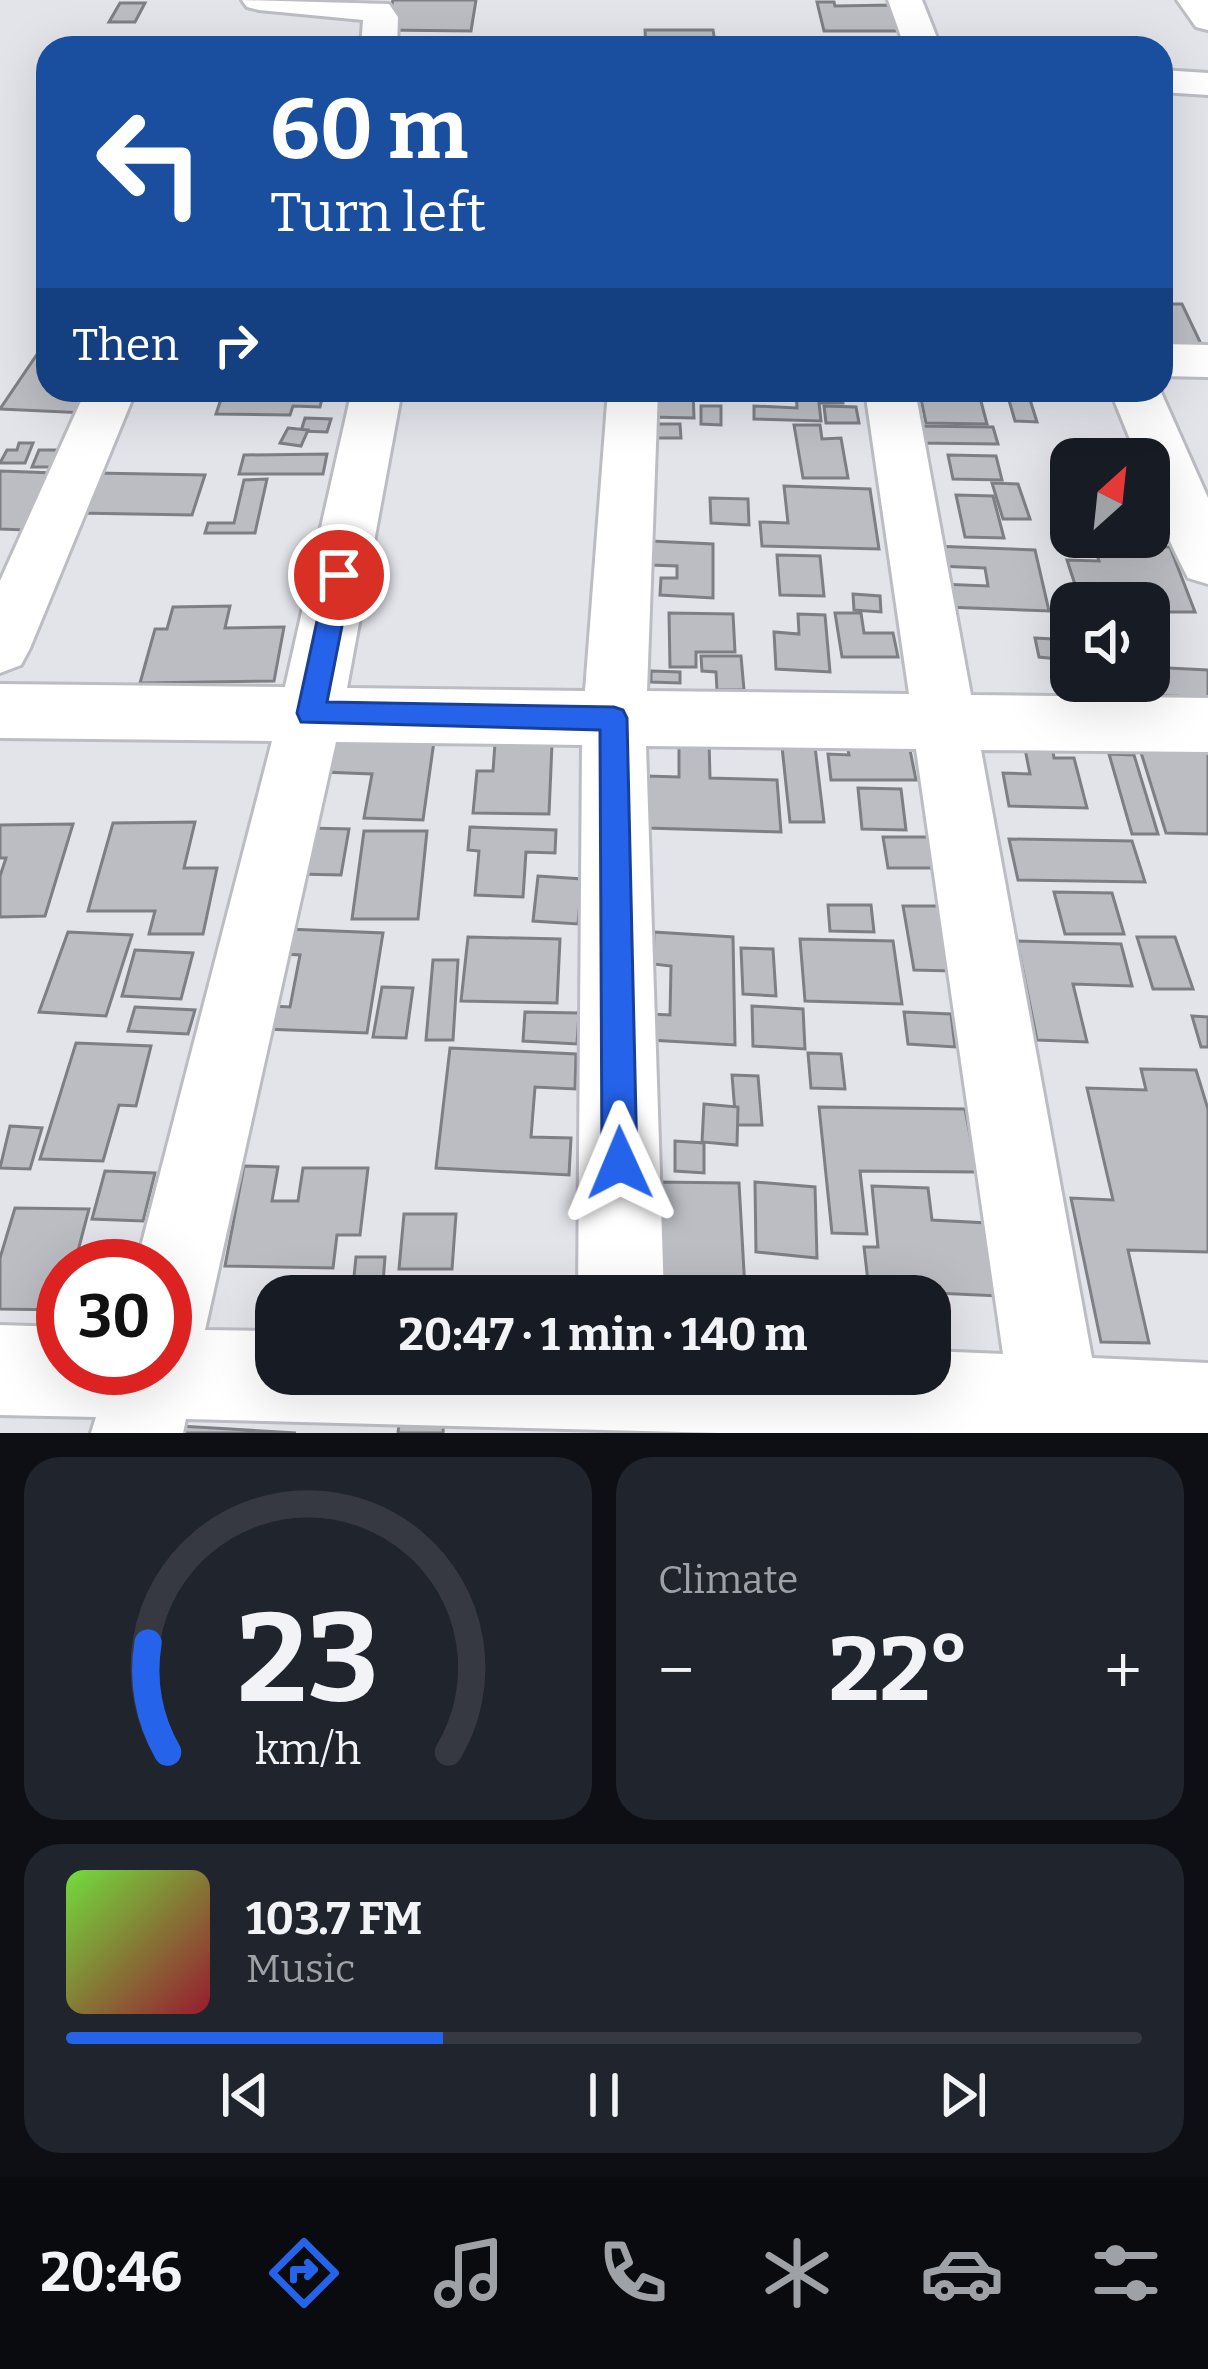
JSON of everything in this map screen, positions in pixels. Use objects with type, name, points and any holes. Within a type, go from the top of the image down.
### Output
[{"type":"street","points":[[259,0],[376,11],[381,17],[380,36]]},
{"type":"street","points":[[905,0],[918,36]]},
{"type":"street","points":[[1194,0],[1208,20]]},
{"type":"street","points":[[1173,82],[1208,84]]},
{"type":"street","points":[[1173,360],[1208,361]]},
{"type":"street","points":[[0,648],[106,402]]},
{"type":"street","points":[[185,1239],[311,713],[375,402]]},
{"type":"street","points":[[621,1275],[614,718],[632,402]]},
{"type":"street","points":[[892,402],[1057,1416]]},
{"type":"street","points":[[1141,402],[1208,562]]},
{"type":"street","points":[[0,711],[1208,725]]},
{"type":"street","points":[[0,1370],[36,1371]]},
{"type":"street","points":[[192,1377],[1057,1416],[1208,1408]]},
{"type":"building","points":[[393,0],[476,0],[471,31],[385,30]]},
{"type":"building","points":[[817,2],[893,5],[901,31],[824,31]]},
{"type":"building","points":[[120,3],[145,3],[135,22],[109,22]]},
{"type":"building","points":[[645,30],[713,30],[714,36],[645,36]]},
{"type":"building","points":[[1173,304],[1182,304],[1202,346],[1173,346]]},
{"type":"building","points":[[36,356],[36,402],[91,402],[86,413],[0,409]]},
{"type":"building","points":[[220,402],[321,402],[320,407],[293,406],[290,415],[216,414]]},
{"type":"building","points":[[649,402],[693,402],[694,418],[649,417]]},
{"type":"building","points":[[797,402],[843,402],[819,403],[821,421],[754,419],[754,406],[797,408]]},
{"type":"building","points":[[922,402],[981,402],[987,424],[926,423]]},
{"type":"building","points":[[1009,402],[1031,402],[1037,422],[1015,421]]},
{"type":"building","points":[[701,406],[721,406],[721,425],[701,424]]},
{"type":"building","points":[[824,406],[856,407],[859,423],[826,423]]},
{"type":"building","points":[[305,418],[331,419],[327,432],[301,431]]},
{"type":"building","points":[[649,424],[680,424],[681,438],[649,438]]},
{"type":"building","points":[[794,425],[820,425],[822,439],[841,438],[848,478],[803,478]]},
{"type":"building","points":[[913,426],[993,427],[998,444],[917,443]]},
{"type":"building","points":[[288,428],[308,430],[301,446],[280,443]]},
{"type":"building","points":[[19,443],[33,443],[25,463],[0,463],[7,450],[17,450]]},
{"type":"building","points":[[39,450],[65,450],[58,467],[32,467]]},
{"type":"building","points":[[327,454],[323,474],[239,474],[244,455]]},
{"type":"building","points":[[948,455],[996,456],[1002,480],[953,479]]},
{"type":"building","points":[[0,471],[54,473],[26,530],[0,529]]},
{"type":"building","points":[[94,473],[205,475],[192,515],[77,513]]},
{"type":"building","points":[[267,479],[255,533],[205,533],[208,523],[234,523],[244,480]]},
{"type":"building","points":[[992,483],[1018,484],[1030,519],[1003,519]]},
{"type":"building","points":[[784,486],[870,489],[879,549],[762,546],[760,522],[788,523]]},
{"type":"building","points":[[956,495],[993,496],[1004,538],[965,537]]},
{"type":"building","points":[[710,498],[748,499],[749,525],[711,523]]},
{"type":"building","points":[[650,541],[713,544],[713,598],[660,595],[661,578],[677,578],[677,566],[649,565]]},
{"type":"building","points":[[933,546],[1035,550],[1049,611],[945,607],[941,584],[988,586],[985,568],[937,566]]},
{"type":"building","points":[[1170,547],[1195,612],[1170,612],[1170,582],[1074,582],[1067,560],[1170,558]]},
{"type":"building","points":[[777,555],[820,556],[824,596],[780,595]]},
{"type":"building","points":[[853,594],[880,596],[881,612],[854,610]]},
{"type":"building","points":[[230,606],[225,628],[284,627],[274,681],[140,683],[155,629],[167,629],[173,607]]},
{"type":"building","points":[[669,613],[733,614],[735,652],[696,652],[696,667],[670,667]]},
{"type":"building","points":[[835,613],[861,613],[864,633],[893,633],[898,657],[842,657]]},
{"type":"building","points":[[798,614],[825,615],[830,672],[776,669],[774,632],[799,634]]},
{"type":"building","points":[[1035,638],[1050,639],[1050,658],[1039,657]]},
{"type":"building","points":[[701,656],[741,656],[744,690],[717,690],[716,672],[702,671]]},
{"type":"building","points":[[1170,668],[1208,670],[1208,698],[1170,696]]},
{"type":"building","points":[[651,671],[680,672],[680,683],[651,682]]},
{"type":"building","points":[[332,732],[435,734],[423,820],[364,818],[372,774],[323,772]]},
{"type":"building","points":[[679,738],[709,739],[710,778],[777,780],[781,832],[647,828],[647,776],[679,777]]},
{"type":"building","points":[[495,743],[552,744],[549,814],[473,813],[477,771],[493,771]]},
{"type":"building","points":[[847,744],[909,745],[916,780],[831,780],[828,754],[849,755]]},
{"type":"building","points":[[1024,744],[1052,745],[1054,758],[1074,758],[1087,808],[1009,806],[1003,773],[1030,774]]},
{"type":"building","points":[[1139,746],[1208,748],[1208,834],[1166,833]]},
{"type":"building","points":[[782,747],[815,747],[824,822],[790,822]]},
{"type":"building","points":[[1109,754],[1134,755],[1158,834],[1132,834]]},
{"type":"building","points":[[858,788],[901,789],[906,830],[862,829]]},
{"type":"building","points":[[195,822],[184,868],[217,868],[203,934],[149,934],[155,911],[88,911],[113,823]]},
{"type":"building","points":[[73,824],[45,916],[0,917],[0,876],[6,858],[0,858],[0,825]]},
{"type":"building","points":[[470,827],[556,830],[555,853],[526,852],[523,897],[475,895],[479,851],[468,850]]},
{"type":"building","points":[[307,828],[349,829],[341,875],[298,874]]},
{"type":"building","points":[[364,831],[427,831],[418,919],[352,919]]},
{"type":"building","points":[[883,837],[931,837],[937,868],[888,868]]},
{"type":"building","points":[[1009,839],[1132,841],[1145,882],[1018,880]]},
{"type":"building","points":[[538,876],[582,879],[578,924],[533,921]]},
{"type":"building","points":[[1054,892],[1112,893],[1124,934],[1065,934]]},
{"type":"building","points":[[828,905],[871,905],[874,932],[830,931]]},
{"type":"building","points":[[903,906],[939,906],[952,971],[914,970]]},
{"type":"building","points":[[287,929],[383,933],[367,1033],[265,1029],[271,1006],[290,1007],[300,955],[282,954]]},
{"type":"building","points":[[68,932],[132,935],[106,1016],[39,1012]]},
{"type":"building","points":[[654,932],[733,937],[735,1045],[650,1040],[651,1014],[670,1015],[671,966],[653,964]]},
{"type":"building","points":[[468,937],[560,939],[557,1003],[461,1001]]},
{"type":"building","points":[[1137,937],[1175,937],[1193,989],[1153,989]]},
{"type":"building","points":[[800,939],[893,941],[902,1004],[805,1001]]},
{"type":"building","points":[[1017,941],[1121,944],[1132,986],[1073,984],[1087,1042],[1037,1040]]},
{"type":"building","points":[[741,948],[773,949],[776,996],[743,994]]},
{"type":"building","points":[[135,950],[193,953],[181,999],[122,996]]},
{"type":"building","points":[[433,960],[458,960],[453,1040],[426,1040]]},
{"type":"building","points":[[382,987],[413,988],[406,1038],[373,1037]]},
{"type":"building","points":[[752,1006],[803,1009],[805,1049],[753,1046]]},
{"type":"building","points":[[135,1007],[195,1010],[188,1034],[128,1031]]},
{"type":"building","points":[[525,1012],[579,1013],[577,1044],[523,1041]]},
{"type":"building","points":[[904,1012],[951,1014],[955,1047],[908,1044]]},
{"type":"building","points":[[1192,1016],[1208,1017],[1208,1047],[1201,1047]]},
{"type":"building","points":[[76,1043],[151,1046],[136,1106],[119,1105],[103,1161],[40,1159]]},
{"type":"building","points":[[450,1048],[576,1054],[575,1089],[535,1087],[531,1137],[571,1138],[569,1175],[436,1168]]},
{"type":"building","points":[[808,1053],[841,1054],[845,1089],[811,1088]]},
{"type":"building","points":[[1141,1069],[1196,1070],[1208,1109],[1208,1252],[1128,1250],[1149,1343],[1101,1342],[1071,1198],[1113,1200],[1087,1088],[1146,1090]]},
{"type":"building","points":[[732,1075],[758,1076],[762,1125],[736,1125]]},
{"type":"building","points":[[704,1104],[738,1107],[737,1145],[702,1142]]},
{"type":"building","points":[[819,1107],[965,1109],[977,1172],[860,1171],[867,1234],[832,1233]]},
{"type":"building","points":[[10,1126],[42,1128],[30,1169],[0,1168]]},
{"type":"building","points":[[675,1141],[704,1143],[704,1173],[675,1171]]},
{"type":"building","points":[[244,1166],[278,1167],[272,1201],[298,1201],[303,1168],[368,1168],[360,1235],[337,1235],[333,1268],[225,1266]]},
{"type":"building","points":[[105,1171],[155,1173],[143,1221],[92,1219]]},
{"type":"building","points":[[655,1182],[739,1183],[744,1275],[657,1275]]},
{"type":"building","points":[[755,1182],[815,1187],[817,1258],[756,1252]]},
{"type":"building","points":[[872,1186],[928,1188],[932,1220],[988,1223],[999,1296],[951,1294],[951,1275],[867,1275],[864,1247],[878,1247]]},
{"type":"building","points":[[15,1208],[89,1209],[81,1239],[36,1239],[36,1310],[0,1309],[0,1258]]},
{"type":"building","points":[[404,1214],[456,1214],[452,1269],[399,1269]]},
{"type":"building","points":[[356,1257],[385,1257],[384,1275],[354,1275]]},
{"type":"building","points":[[400,1415],[444,1415],[443,1433],[398,1433]]},
{"type":"building","points":[[179,1426],[296,1433],[178,1433]]},
{"type":"route","points":[[339,575],[311,713],[614,718],[620,1163]]}]
